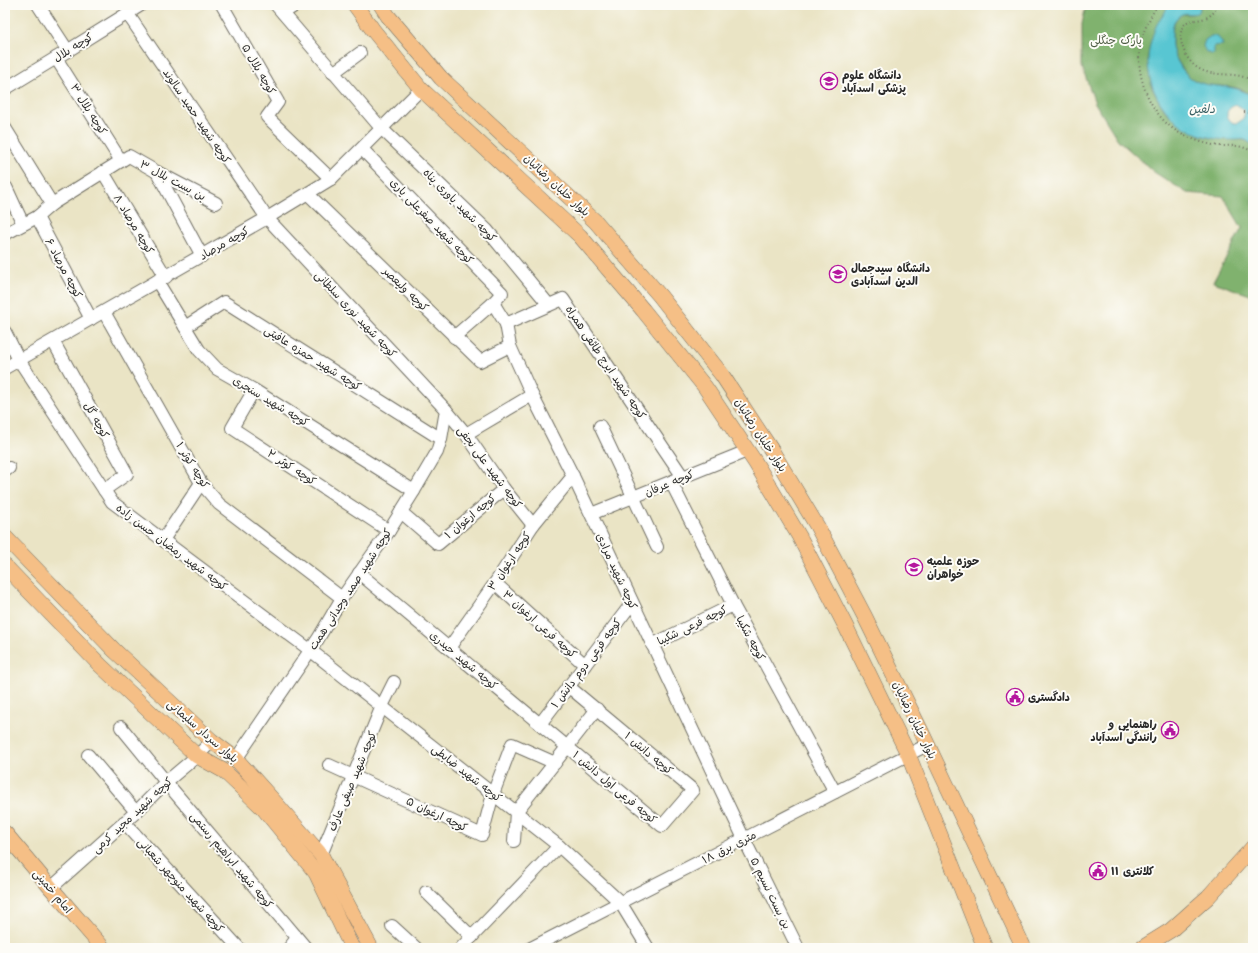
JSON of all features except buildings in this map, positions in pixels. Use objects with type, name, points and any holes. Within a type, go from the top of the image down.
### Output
[{"type":"main road","name":"بلوار خلبان رضائیان","points":[[355,5],[373,30],[421,89],[580,236],[643,310],[705,387],[747,451],[802,543],[846,627],[908,754],[985,948]]},
{"type":"main road","name":"بلوار خلبان رضائیان","points":[[381,5],[388,16],[437,73],[596,222],[660,296],[722,375],[772,451],[817,526],[865,617],[1024,948]]},
{"type":"main road","points":[[421,89],[437,73]]},
{"type":"main road","name":"بلوار سردار سلیمانی","points":[[5,537],[114,650],[212,741],[236,759],[272,798],[321,855],[371,948]]},
{"type":"main road","name":"بلوار سردار سلیمانی","points":[[5,566],[100,665],[197,756],[224,771],[263,808],[316,873],[352,948]]},
{"type":"main road","points":[[224,771],[236,759]]},
{"type":"main road","name":"امام خمینی","points":[[5,833],[103,948]]},
{"type":"main road","points":[[1142,948],[1171,930],[1208,897],[1253,847]]},
{"type":"street","points":[[38,5],[68,51]]},
{"type":"street","name":"کوچه بلال","points":[[5,89],[141,5]]},
{"type":"street","name":"کوچه بلال ۵","points":[[222,5],[278,102],[266,117],[331,179]]},
{"type":"street","points":[[279,9],[296,5]]},
{"type":"street","name":"کوچه شهید یاوری پناه","points":[[279,9],[381,128],[487,230],[549,305]]},
{"type":"street","name":"کوچه شهید حمید سالوند","points":[[128,13],[267,218]]},
{"type":"street","points":[[333,73],[360,53]]},
{"type":"street","name":"کوچه بلال ۳","points":[[56,58],[125,158]]},
{"type":"street","name":"کوچه مرصاد","points":[[5,368],[202,256],[331,179],[421,89]]},
{"type":"street","points":[[5,128],[52,204]]},
{"type":"street","name":"کوچه شهید صفرعلی یاری","points":[[362,149],[502,293],[493,303]]},
{"type":"street","points":[[5,234],[37,216],[52,204],[125,158]]},
{"type":"street","name":"بن بست بلال ۳","points":[[125,158],[157,172],[216,203]]},
{"type":"street","name":"کوچه مرصاد ۸","points":[[103,172],[161,279]]},
{"type":"street","points":[[157,172],[202,256]]},
{"type":"street","points":[[6,187],[23,224]]},
{"type":"street","name":"کوچه ولیعصر","points":[[308,194],[480,362],[510,346]]},
{"type":"street","name":"کوچه مرصاد ۶","points":[[37,216],[91,319]]},
{"type":"street","name":"کوچه شهید نوری سلطانی","points":[[267,218],[446,410]]},
{"type":"street","name":"کوچه شهید سنجری","points":[[161,279],[184,327],[199,350],[217,369],[254,390],[414,491]]},
{"type":"street","name":"کوچه شهید ایرج طائفی همراه","points":[[506,324],[563,299],[683,477]]},
{"type":"street","name":"کوچه شهید حمزه عافیتی","points":[[184,327],[224,302],[441,439]]},
{"type":"street","points":[[454,337],[493,303]]},
{"type":"street","name":"کوچه شهید مرادی","points":[[493,303],[506,324],[510,346],[532,395],[573,476],[744,839]]},
{"type":"street","name":"کوچه کوثر ۱","points":[[104,312],[202,482],[219,504],[342,598]]},
{"type":"street","name":"کوچه شهید رمضان حسن زاده","points":[[5,332],[20,360],[112,502],[310,650]]},
{"type":"street","name":"کوچه گل","points":[[53,341],[127,474],[104,490]]},
{"type":"street","name":"کوچه کوثر ۲","points":[[254,390],[232,428],[389,531]]},
{"type":"street","points":[[466,434],[532,395]]},
{"type":"street","name":"کوچه شهید علی نجفی","points":[[446,410],[466,434],[504,489],[533,525]]},
{"type":"street","name":"کوچه شهید صمد وجدانی همت","points":[[236,759],[310,650],[342,598],[389,531],[414,491],[437,452],[446,410]]},
{"type":"street","points":[[600,426],[657,547]]},
{"type":"street","name":"کوچه عرفان","points":[[591,514],[747,451]]},
{"type":"street","name":"کوچه ارغوان ۳","points":[[449,648],[495,583],[533,525],[573,476]]},
{"type":"street","points":[[163,540],[202,482]]},
{"type":"street","name":"کوچه شکیبا","points":[[671,482],[733,605],[835,792]]},
{"type":"street","name":"کوچه ارغوان ۱","points":[[401,512],[438,544],[504,489]]},
{"type":"street","name":"کوچه شهید حیدری","points":[[359,573],[568,747]]},
{"type":"street","name":"کوچه فرعی ارغوان ۳","points":[[495,583],[584,665]]},
{"type":"street","name":"کوچه فرعی دوم دانش ۱","points":[[540,724],[632,603]]},
{"type":"street","name":"کوچه فرعی شکیبا","points":[[652,645],[733,605]]},
{"type":"street","name":"کوچه شهید ضابطی","points":[[310,650],[559,846],[620,902],[648,948]]},
{"type":"street","name":"کوچه شهید صیفی عارف","points":[[321,855],[382,706],[394,682]]},
{"type":"street","name":"کوچه دانش ۱","points":[[568,686],[693,790],[662,826]]},
{"type":"street","points":[[514,841],[516,812],[597,710]]},
{"type":"street","name":"کوچه شهید ابراهیم رستمی","points":[[122,727],[166,782],[306,948]]},
{"type":"street","name":"کوچه شهید مجید کرمی","points":[[51,888],[212,741]]},
{"type":"street","points":[[493,794],[512,744],[555,763]]},
{"type":"street","name":"۱۸ متری برق","points":[[537,947],[620,902],[927,745]]},
{"type":"street","name":"کوچه فرعی اول دانش ۱","points":[[568,747],[662,826]]},
{"type":"street","points":[[88,755],[136,812]]},
{"type":"street","points":[[329,764],[354,775]]},
{"type":"street","name":"کوچه ارغوان ۵","points":[[354,775],[482,835],[493,794]]},
{"type":"street","name":"کوچه شهید منوچهر شعبانی","points":[[124,822],[239,948]]},
{"type":"street","name":"بن بست نسیم ۵","points":[[744,839],[798,948]]},
{"type":"street","points":[[461,948],[559,846]]},
{"type":"street","points":[[426,892],[472,937]]},
{"type":"street","points":[[392,926],[416,948]]},
{"type":"street","points":[[289,948],[297,938]]},
{"type":"path","points":[[1157,5],[1145,28],[1139,57],[1140,73],[1144,90],[1151,104],[1171,128],[1182,134],[1208,144],[1243,147],[1253,151]]},
{"type":"path","points":[[1216,5],[1214,11],[1206,19],[1188,21],[1185,24],[1181,30],[1181,40],[1184,50],[1194,66],[1200,70],[1220,74],[1232,74],[1253,81]]},
{"type":"path","points":[[1244,112],[1253,113]]},
{"type":"green space","name":"پارک جنگلی","points":[[1086,5],[1167,5],[1167,10],[1161,18],[1150,46],[1148,56],[1152,88],[1160,103],[1165,111],[1178,123],[1199,135],[1212,138],[1245,140],[1253,145],[1253,296],[1213,282],[1242,228],[1223,196],[1187,193],[1154,172],[1118,140],[1095,103],[1082,67],[1082,24]]},
{"type":"green space","name":"پارک جنگلی","points":[[1199,5],[1253,5],[1253,97],[1244,91],[1235,88],[1205,84],[1195,81],[1187,74],[1179,63],[1172,46],[1173,25],[1180,15],[1192,14],[1200,9]]},
{"type":"water","name":"دلفین","points":[[1167,5],[1199,5],[1199,12],[1181,15],[1175,21],[1172,30],[1172,48],[1174,54],[1186,73],[1194,80],[1203,84],[1233,88],[1243,91],[1252,97],[1253,145],[1244,140],[1212,138],[1185,128],[1174,119],[1157,97],[1152,84],[1148,56],[1156,26],[1167,8]],"holes":[[[1236,105],[1244,111],[1243,119],[1240,122],[1232,122],[1227,115],[1228,110]]]},
{"type":"water","points":[[1211,36],[1218,38],[1223,45],[1214,46],[1214,54],[1206,52],[1203,46],[1205,40]]},
{"type":"place","name":"دانشگاه علوم پزشکی اسدآباد","points":[[829,81]]},
{"type":"place","name":"دانشگاه سیدجمال الدین اسدآبادی","points":[[838,274]]},
{"type":"place","name":"حوزه علمیه خواهران","points":[[914,567]]},
{"type":"place","name":"دادگستری","points":[[1015,697]]},
{"type":"place","name":"راهنمایی و رانندگی اسدآباد","points":[[1170,730]]},
{"type":"place","name":"کلانتری ۱۱","points":[[1098,871]]}]
